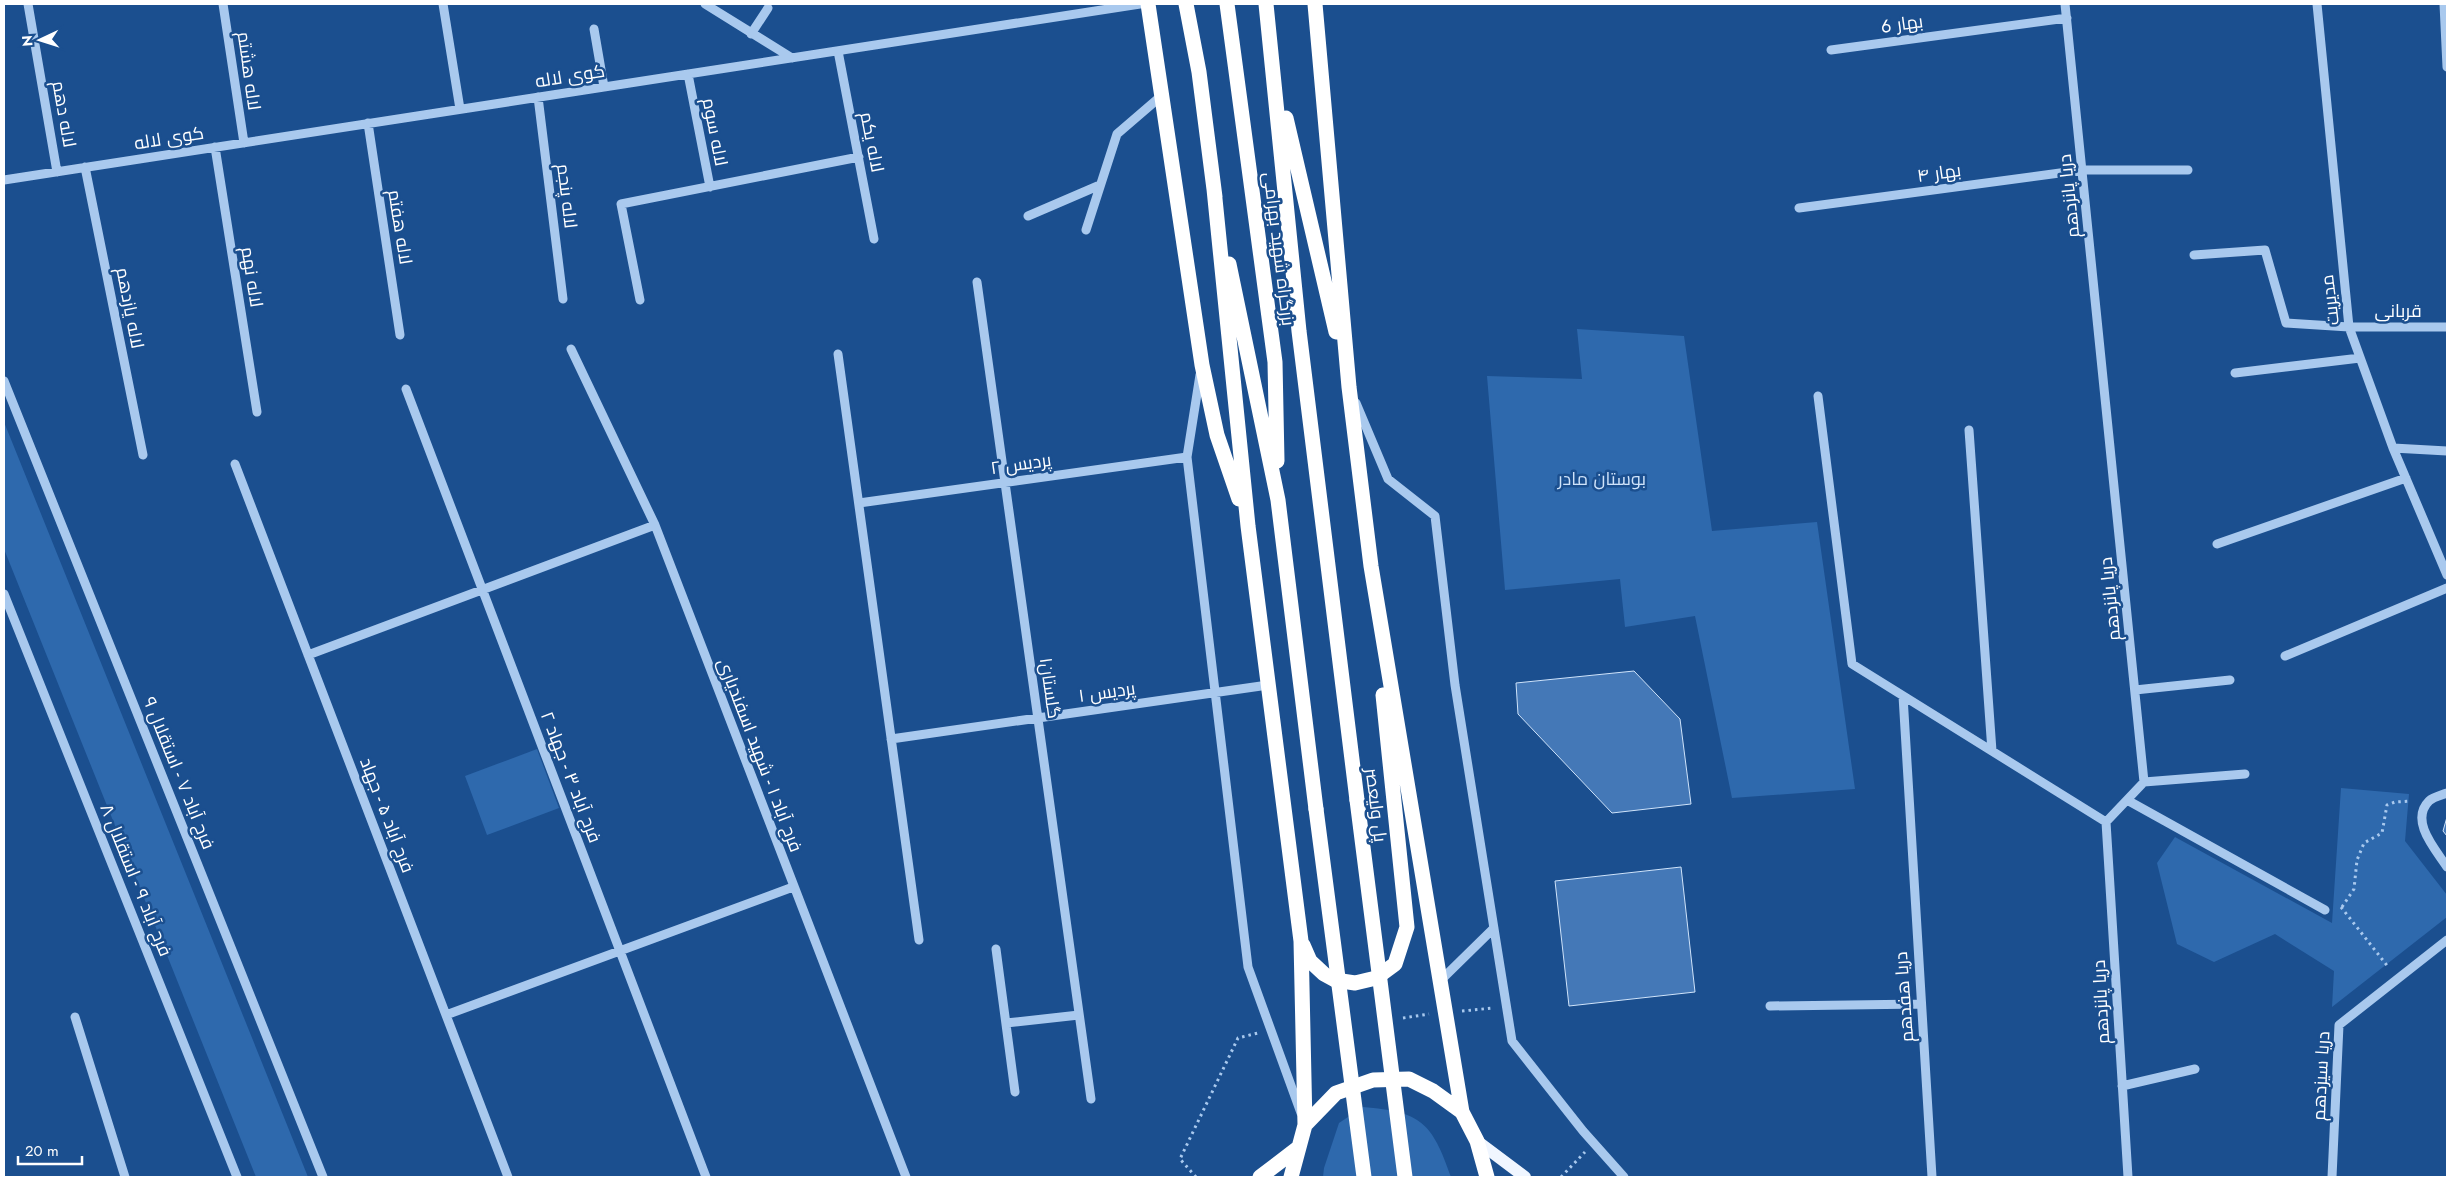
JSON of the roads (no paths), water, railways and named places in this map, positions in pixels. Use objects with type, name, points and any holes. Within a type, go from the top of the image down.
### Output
[{"type":"highway","points":[[1148,4],[1160,97],[1202,365],[1217,435],[1248,526]]},
{"type":"highway","points":[[1186,4],[1199,72],[1214,189],[1248,526],[1301,941],[1305,1125],[1291,1177]]},
{"type":"highway","name":"بزرگراه شهید بهرامی","points":[[1227,4],[1274,362],[1278,500]]},
{"type":"highway","name":"بزرگراه شهید بهرامی","points":[[1266,4],[1312,436]]},
{"type":"highway","points":[[1301,941],[1310,961],[1324,974],[1335,980],[1355,983],[1376,978],[1395,964],[1407,927],[1371,566],[1349,387],[1315,4]]},
{"type":"highway","points":[[1272,58],[1349,387]]},
{"type":"highway","points":[[1214,189],[1278,500],[1364,1177]]},
{"type":"highway","name":"پل ولیعصر","points":[[1312,436],[1405,1177]]},
{"type":"highway","points":[[1371,566],[1462,1112],[1477,1141],[1487,1177]]},
{"type":"highway","points":[[1305,1125],[1336,1093],[1373,1080],[1409,1079],[1433,1091],[1462,1112]]},
{"type":"highway","points":[[1260,1177],[1298,1148]]},
{"type":"main road","points":[[1477,1141],[1526,1177]]},
{"type":"street","name":"لاله دهم","points":[[28,4],[57,172]]},
{"type":"street","name":"لاله هشتم","points":[[223,4],[244,143]]},
{"type":"street","points":[[443,4],[460,109]]},
{"type":"street","points":[[704,4],[792,58]]},
{"type":"street","name":"کوی لاله","points":[[4,180],[1140,4]]},
{"type":"street","name":"دریا پانزدهم","points":[[2065,4],[2144,782]]},
{"type":"street","name":"مدیریت","points":[[2317,4],[2348,327],[2392,448],[2447,575]]},
{"type":"street","points":[[2444,4],[2447,67]]},
{"type":"street","points":[[751,34],[768,8]]},
{"type":"street","name":"بهار 6","points":[[1831,50],[2067,18]]},
{"type":"street","points":[[594,29],[604,87]]},
{"type":"street","name":"لاله یکم","points":[[838,51],[874,239]]},
{"type":"street","name":"لاله سوم","points":[[640,300],[621,204],[710,187],[688,74]]},
{"type":"street","name":"لاله پنجم","points":[[538,97],[563,299]]},
{"type":"street","points":[[1086,230],[1117,134],[1160,97]]},
{"type":"street","name":"لاله هفتم","points":[[368,124],[400,335]]},
{"type":"street","name":"لاله نهم","points":[[215,147],[257,412]]},
{"type":"street","points":[[710,187],[859,157]]},
{"type":"street","name":"لاله یازدهم","points":[[85,167],[143,456]]},
{"type":"street","name":"بهار ۴","points":[[1799,208],[2082,170],[2188,170]]},
{"type":"street","points":[[1028,216],[1100,185]]},
{"type":"street","name":"قربانی","points":[[2194,255],[2266,250],[2286,324],[2348,327],[2447,327]]},
{"type":"street","name":"گلستان۱","points":[[977,282],[1091,1099]]},
{"type":"street","name":"فرح آباد ۱ - شهید اسفندیاری","points":[[571,349],[655,525],[906,1177]]},
{"type":"street","points":[[838,354],[919,940]]},
{"type":"street","points":[[2235,373],[2360,358]]},
{"type":"street","points":[[1202,365],[1187,457],[1248,967],[1305,1125]]},
{"type":"street","name":"فرح آباد ۷ - استقلال ۹","points":[[4,381],[323,1177]]},
{"type":"street","points":[[1349,387],[1388,479],[1435,516],[1455,685],[1512,1041],[1594,1143],[1624,1177]]},
{"type":"street","name":"فرح آباد ۳ - جهاد ۲","points":[[406,389],[706,1177]]},
{"type":"street","points":[[1818,396],[1852,664],[2106,822],[2144,782],[2245,774]]},
{"type":"street","points":[[1969,430],[1992,751]]},
{"type":"street","points":[[2392,448],[2447,451]]},
{"type":"street","name":"پردیس ۲","points":[[859,503],[1187,457]]},
{"type":"street","name":"فرح آباد ۵ - جهاد","points":[[235,464],[508,1177]]},
{"type":"street","points":[[2217,544],[2406,478]]},
{"type":"street","points":[[308,655],[655,525]]},
{"type":"street","points":[[2285,656],[2447,588]]},
{"type":"street","name":"فرح آباد ۹ - استقلال ۸","points":[[4,594],[237,1177]]},
{"type":"street","points":[[2135,690],[2230,680]]},
{"type":"street","name":"پردیس ۱","points":[[891,739],[1268,685]]},
{"type":"street","name":"دریا هفدهم","points":[[1904,696],[1909,815],[1932,1177]]},
{"type":"street","points":[[2447,794],[2430,801],[2422,814],[2424,832],[2447,867]]},
{"type":"street","points":[[2127,800],[2325,910]]},
{"type":"street","name":"دریا پانزدهم","points":[[2106,822],[2128,1177]]},
{"type":"street","points":[[446,1014],[793,887]]},
{"type":"street","points":[[1441,980],[1494,928]]},
{"type":"street","name":"دریا سیزدهم","points":[[2332,1177],[2339,1025],[2447,940]]},
{"type":"street","points":[[996,949],[1015,1092]]},
{"type":"street","points":[[1770,1006],[1921,1004]]},
{"type":"street","points":[[1006,1023],[1079,1015]]},
{"type":"street","points":[[76,1017],[125,1177]]},
{"type":"street","points":[[2122,1086],[2195,1069]]},
{"type":"park label","name":"بوستان مادر","points":[[1602,479]]}]
